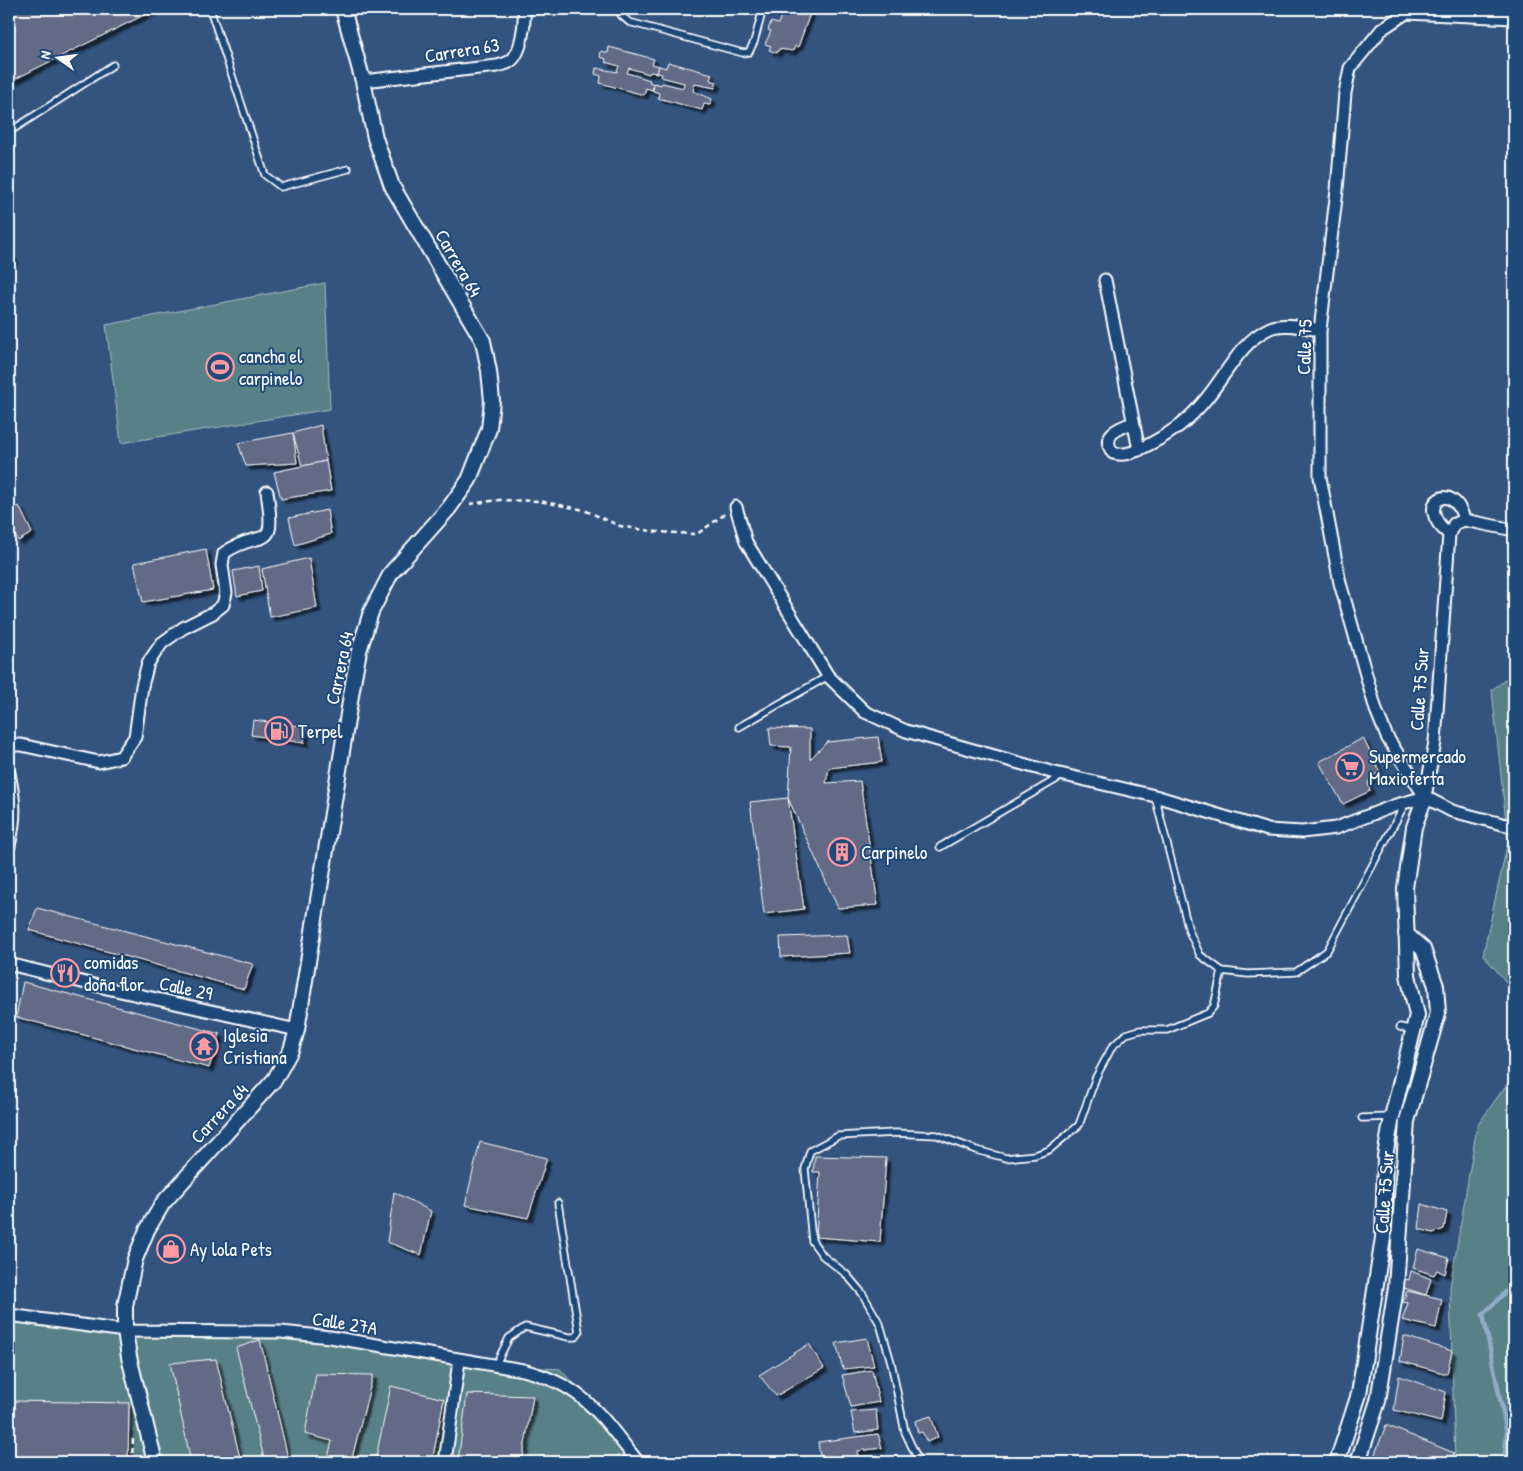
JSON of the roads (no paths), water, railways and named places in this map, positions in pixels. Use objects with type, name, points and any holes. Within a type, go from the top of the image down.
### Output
[{"type":"street","name":"Carrera 64","points":[[155,1462],[129,1358],[126,1331],[124,1306],[135,1259],[163,1203],[275,1079],[290,1050],[297,1030],[359,650],[371,612],[391,573],[449,508],[469,480],[489,428],[492,401],[483,341],[392,186],[375,138],[364,81],[343,9]]},
{"type":"street","name":"Carrera 63","points":[[364,81],[497,66],[510,62],[516,53],[525,24],[524,9]]},
{"type":"street","name":"Calle 75","points":[[1425,797],[1387,737],[1376,710],[1340,583],[1320,478],[1320,330],[1337,190],[1340,135],[1350,68],[1382,29],[1406,13],[1514,18]]},
{"type":"street","points":[[1105,280],[1139,450]]},
{"type":"street","points":[[1133,423],[1114,431],[1108,441],[1113,453],[1119,455],[1139,450],[1176,430],[1206,399],[1255,337],[1272,327],[1299,327],[1320,330]]},
{"type":"street","points":[[9,745],[21,745],[99,762],[121,757],[135,737],[142,686],[148,663],[162,643],[183,628],[213,613],[223,605],[226,593],[222,565],[224,553],[234,547],[261,539],[269,532],[271,521],[267,492]]},
{"type":"street","points":[[1464,520],[1458,504],[1454,500],[1446,497],[1438,500],[1432,516],[1449,534],[1454,524],[1464,520],[1514,530]]},
{"type":"street","points":[[736,507],[746,542],[828,676],[865,712],[906,731],[1064,774],[1155,796],[1252,826],[1285,832],[1336,828],[1406,802],[1425,797],[1452,811],[1514,827]]},
{"type":"street","name":"Calle 75 Sur","points":[[1338,1462],[1359,1394],[1383,1238],[1385,1156],[1407,1028],[1417,1015],[1408,975],[1405,888],[1414,827],[1425,797],[1435,742],[1449,534]]},
{"type":"street","points":[[9,773],[15,803],[15,822],[9,846]]},
{"type":"street","name":"Calle 75 Sur","points":[[1358,1462],[1378,1401],[1396,1288],[1407,1122],[1438,1013],[1436,986],[1423,949],[1406,934]]},
{"type":"street","name":"Calle 29","points":[[9,964],[102,987],[297,1030]]},
{"type":"street","points":[[1414,998],[1423,984],[1436,986]]},
{"type":"street","name":"Calle 27A","points":[[9,1315],[126,1331],[281,1332],[330,1337],[460,1361],[496,1364],[547,1376],[569,1387],[592,1405],[638,1462]]},
{"type":"street","points":[[446,1462],[460,1361]]},
{"type":"lane","points":[[210,9],[266,175],[281,187],[348,169]]},
{"type":"lane","points":[[621,9],[621,15],[629,22],[743,53],[748,52],[754,42],[763,9]]},
{"type":"lane","points":[[9,132],[113,65]]},
{"type":"lane","points":[[739,727],[828,676]]},
{"type":"lane","points":[[940,847],[1064,774]]},
{"type":"lane","points":[[1155,796],[1188,931],[1200,955],[1222,971],[1248,974],[1296,972],[1327,951],[1406,802]]},
{"type":"lane","points":[[919,1462],[905,1432],[891,1362],[880,1324],[862,1293],[846,1274],[823,1256],[812,1242],[805,1169],[810,1151],[838,1136],[895,1133],[937,1135],[976,1150],[1006,1158],[1035,1155],[1049,1150],[1079,1125],[1096,1076],[1112,1046],[1126,1034],[1140,1030],[1167,1030],[1208,1013],[1214,1006],[1222,971]]},
{"type":"lane","points":[[1362,1118],[1392,1117]]},
{"type":"lane","points":[[496,1364],[509,1338],[525,1327],[569,1337],[576,1337],[579,1332],[558,1203]]},
{"type":"waterway","points":[[1504,1462],[1507,1433],[1483,1314],[1514,1284]]},
{"type":"place","name":"cancha el carpinelo","points":[[220,367]]},
{"type":"place","name":"Terpel","points":[[279,731]]},
{"type":"place","name":"Supermercado Maxioferta","points":[[1350,767]]},
{"type":"place","name":"Carpinelo","points":[[842,852]]},
{"type":"place","name":"comidas doña flor","points":[[65,973]]},
{"type":"place","name":"Iglesia Cristiana","points":[[204,1046]]},
{"type":"place","name":"Ay lola Pets","points":[[171,1249]]}]
